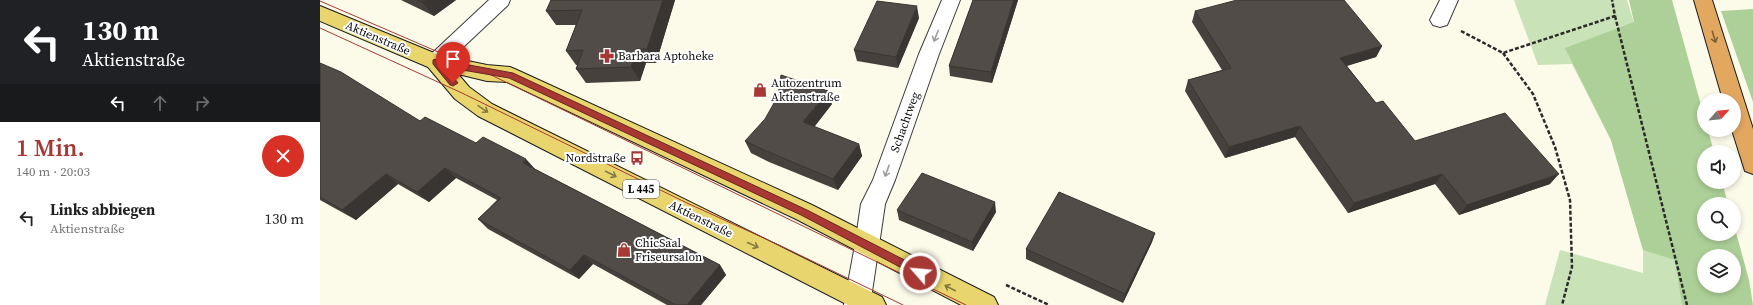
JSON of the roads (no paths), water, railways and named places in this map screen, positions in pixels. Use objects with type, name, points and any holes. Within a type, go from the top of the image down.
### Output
[{"type":"highway","points":[[1703,0],[1732,93]]},
{"type":"highway","points":[[1741,125],[1753,165]]},
{"type":"main road","name":"Aktienstraße","points":[[320,13],[436,62],[487,73],[510,75],[804,212],[985,305]]},
{"type":"main road","name":"Aktienstraße","points":[[436,62],[462,93],[485,110],[863,303]]},
{"type":"street","points":[[436,62],[501,0]]},
{"type":"street","name":"Schachtweg","points":[[863,303],[867,245],[872,204],[884,180],[929,54],[951,0]]},
{"type":"street","points":[[1440,20],[1449,0]]},
{"type":"tram line","points":[[320,1],[487,73],[966,305]]},
{"type":"tram line","points":[[320,28],[462,93],[687,203],[779,245],[903,305]]},
{"type":"place","name":"Barbara Aptoheke","points":[[607,56]]},
{"type":"place","name":"Autozentrum Aktienstraße","points":[[760,90]]},
{"type":"place","name":"Nordstraße","points":[[637,158]]},
{"type":"place","name":"ChicSaal Friseursalon","points":[[624,250]]}]
